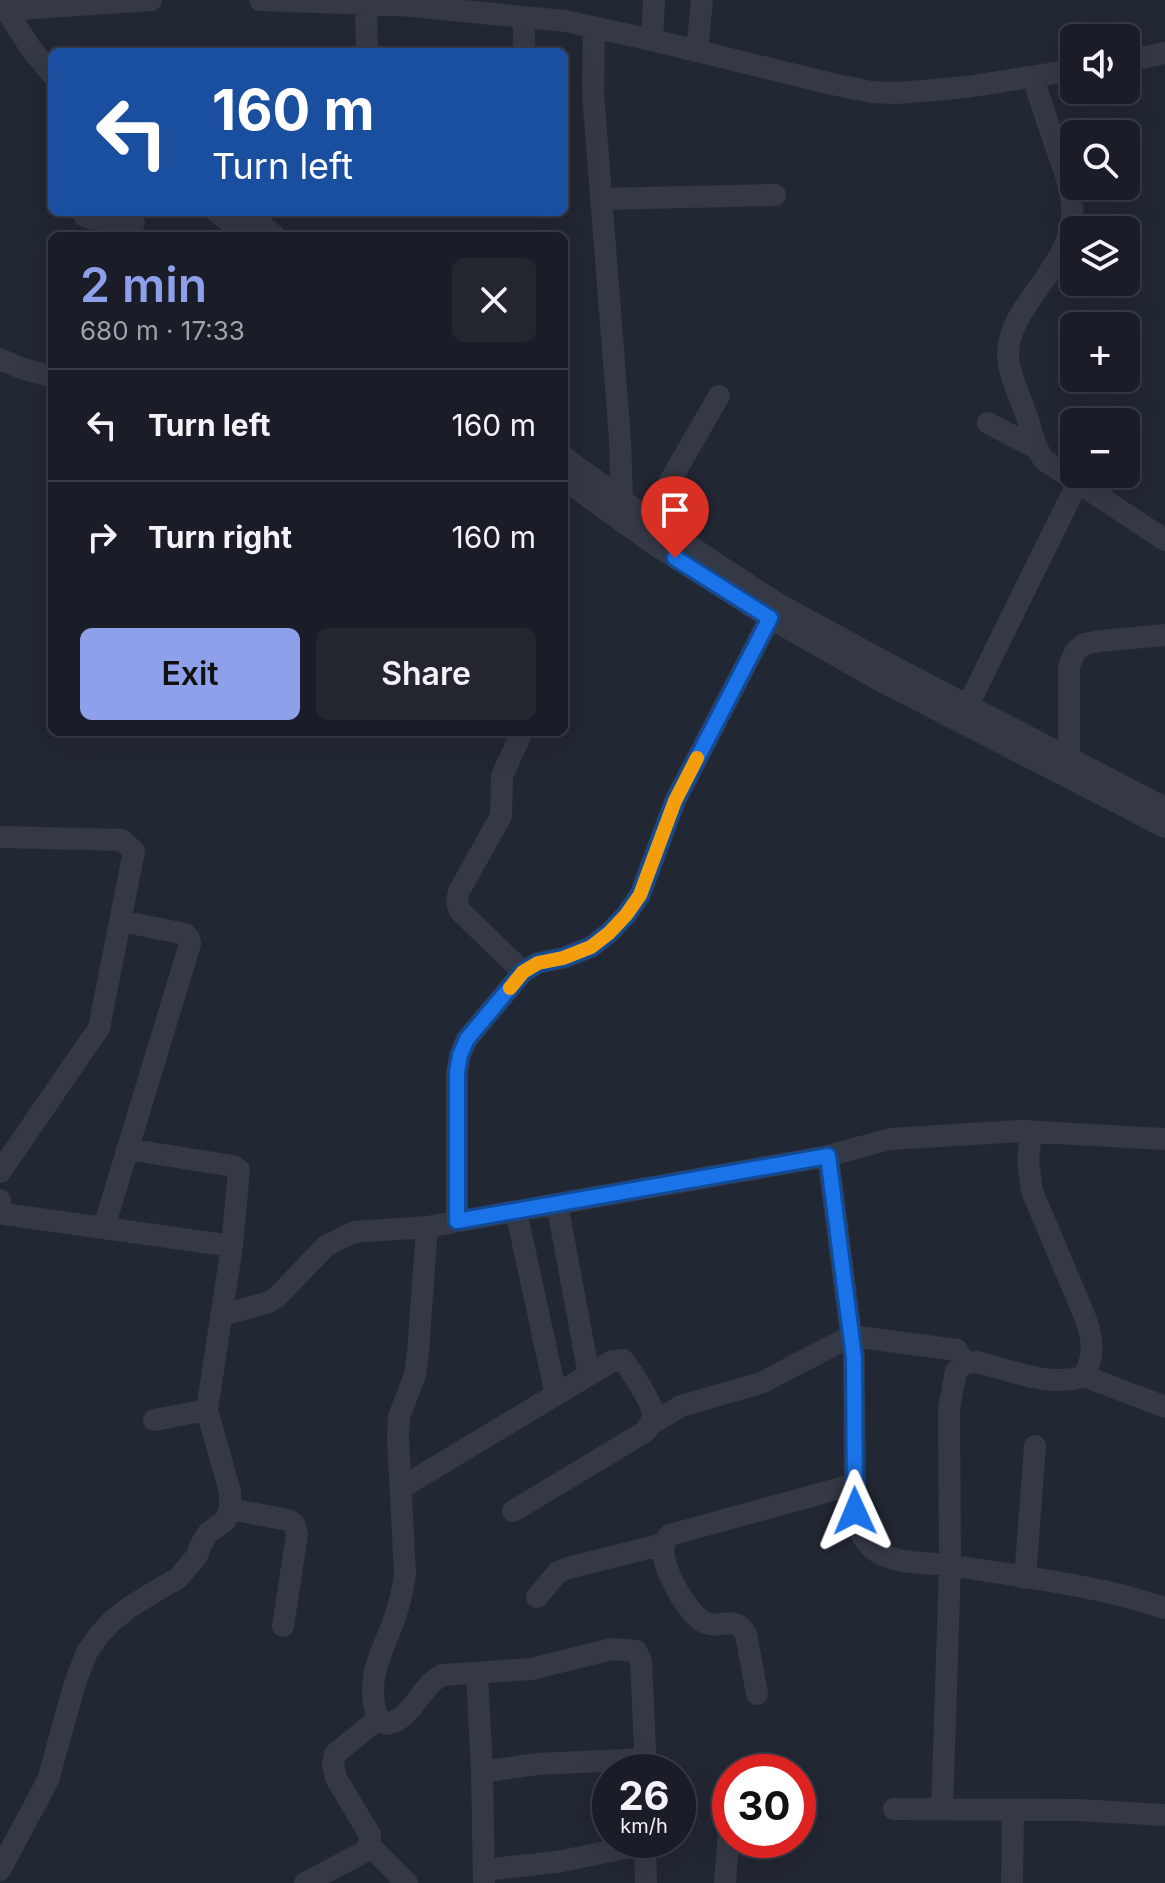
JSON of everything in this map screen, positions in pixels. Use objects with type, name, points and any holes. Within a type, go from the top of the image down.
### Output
[{"type":"street","points":[[8,5],[151,0]]},
{"type":"street","points":[[260,0],[401,5],[565,21],[871,92],[940,90],[1060,72]]},
{"type":"street","points":[[652,40],[654,0]]},
{"type":"street","points":[[697,51],[702,0]]},
{"type":"street","points":[[366,4],[367,48]]},
{"type":"street","points":[[8,5],[48,48]]},
{"type":"street","points":[[8,5],[32,50],[48,69]]},
{"type":"street","points":[[524,17],[524,48]]},
{"type":"street","points":[[594,28],[593,93],[622,499]]},
{"type":"street","points":[[1140,58],[1165,53]]},
{"type":"street","points":[[1033,77],[1072,195],[1072,219],[1059,259],[1017,321],[1010,337],[1008,355],[1010,370],[1036,448],[1044,460],[1060,470]]},
{"type":"street","points":[[601,199],[775,195]]},
{"type":"street","points":[[85,216],[134,223]]},
{"type":"street","points":[[222,216],[242,232]]},
{"type":"street","points":[[250,216],[270,232]]},
{"type":"street","points":[[0,359],[48,376]]},
{"type":"street","points":[[648,519],[719,396]]},
{"type":"street","points":[[988,423],[1036,448]]},
{"type":"street","points":[[568,460],[648,519],[778,604],[1165,808]]},
{"type":"street","points":[[568,482],[651,542],[770,618],[881,681],[1165,827]]},
{"type":"street","points":[[968,705],[1075,488]]},
{"type":"street","points":[[1087,488],[1165,540]]},
{"type":"street","points":[[457,1221],[457,1073],[467,1039],[523,972],[538,963],[563,958],[591,947],[626,915],[640,895],[675,801],[770,618]]},
{"type":"street","points":[[1069,758],[1069,666],[1075,652],[1084,644],[1165,635]]},
{"type":"street","points":[[520,736],[502,776],[501,816],[459,891],[457,902],[460,911],[523,972]]},
{"type":"street","points":[[0,837],[122,840],[134,851],[99,1028],[0,1172]]},
{"type":"street","points":[[104,1227],[190,944],[185,934],[121,921]]},
{"type":"street","points":[[1031,1131],[1028,1161],[1032,1191],[1091,1335],[1093,1350],[1084,1376]]},
{"type":"street","points":[[222,1315],[276,1298],[326,1246],[354,1232],[427,1227],[828,1156],[890,1139],[1031,1131],[1165,1139]]},
{"type":"street","points":[[0,1870],[48,1780],[75,1683],[87,1652],[112,1621],[178,1578],[197,1556],[208,1533],[225,1521],[230,1509],[230,1492],[207,1410],[232,1246],[239,1170],[233,1166],[127,1149]]},
{"type":"street","points":[[828,1156],[855,1375],[855,1511],[857,1526],[864,1540],[882,1555],[903,1561],[950,1565],[1111,1593],[1165,1608]]},
{"type":"street","points":[[0,1200],[0,1210],[4,1214],[232,1246]]},
{"type":"street","points":[[557,1204],[589,1375]]},
{"type":"street","points":[[516,1211],[556,1395]]},
{"type":"street","points":[[427,1227],[415,1375],[399,1417],[405,1574],[398,1607],[380,1650],[375,1672],[373,1693],[378,1719],[386,1724],[395,1723],[432,1681],[442,1675],[531,1669],[612,1649],[636,1651],[641,1661],[645,1754]]},
{"type":"street","points":[[513,1511],[646,1431],[651,1424],[681,1406],[761,1383],[851,1336],[957,1350],[965,1363]]},
{"type":"street","points":[[401,1488],[612,1361],[623,1360],[629,1366],[653,1412],[651,1424]]},
{"type":"street","points":[[942,1810],[950,1565],[949,1409],[956,1371],[965,1363],[977,1362],[1054,1381],[1084,1376],[1165,1407]]},
{"type":"street","points":[[154,1420],[207,1410]]},
{"type":"street","points":[[1025,1578],[1035,1446]]},
{"type":"street","points":[[757,1694],[746,1634],[741,1625],[704,1622],[683,1601],[669,1570],[664,1544],[670,1535],[855,1484]]},
{"type":"street","points":[[230,1509],[288,1520],[294,1524],[297,1534],[283,1626]]},
{"type":"street","points":[[537,1597],[558,1572],[664,1544]]},
{"type":"street","points":[[477,1673],[484,1877],[592,1854]]},
{"type":"street","points":[[305,1883],[364,1852],[369,1845],[370,1835],[336,1778],[333,1765],[335,1754],[378,1719]]},
{"type":"street","points":[[482,1772],[537,1764],[592,1765]]},
{"type":"street","points":[[894,1809],[1078,1810],[1165,1815]]},
{"type":"street","points":[[1012,1883],[1013,1810]]},
{"type":"street","points":[[369,1845],[407,1883]]},
{"type":"street","points":[[645,1858],[646,1883]]},
{"type":"street","points":[[725,1883],[727,1858]]},
{"type":"slow traffic","points":[[510,988],[523,972],[538,963],[563,958],[591,947],[626,915],[640,895],[675,801],[697,758]]},
{"type":"route","points":[[675,558],[770,618],[675,801],[640,895],[626,915],[591,947],[563,958],[538,963],[523,972],[467,1039],[457,1073],[457,1221],[828,1156],[854,1358],[855,1511]]}]
